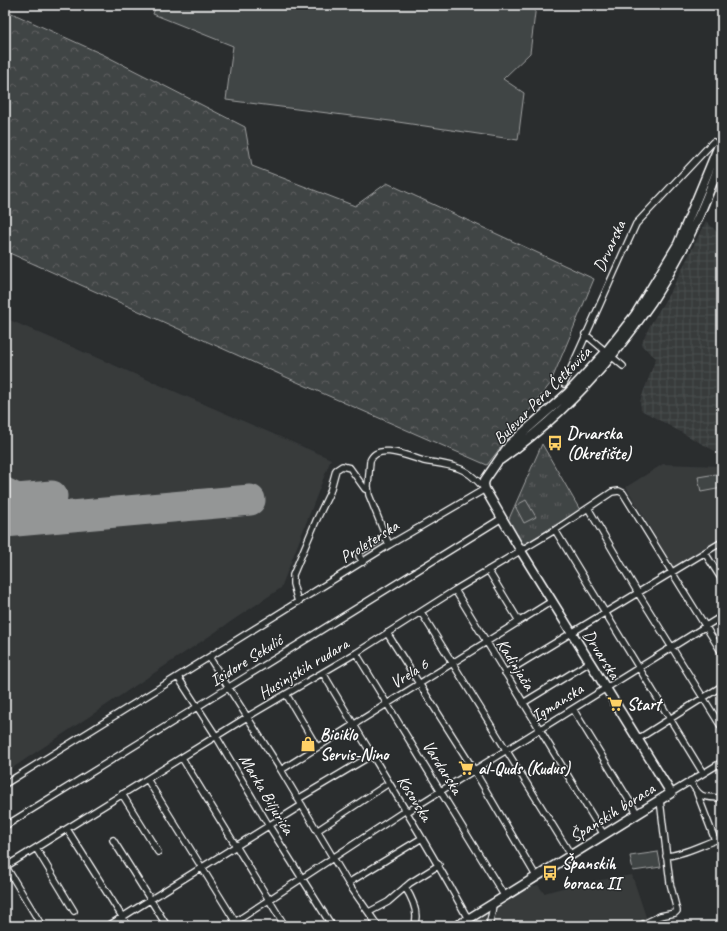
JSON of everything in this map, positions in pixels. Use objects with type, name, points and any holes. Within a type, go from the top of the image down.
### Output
[{"type":"main road","name":"Bulevar Pera Ćetkovića","points":[[609,354],[635,315],[678,244],[722,138]]},
{"type":"main road","name":"Bulevar Pera Ćetkovića","points":[[485,489],[485,480],[496,463],[516,449],[573,398],[653,301],[670,274],[697,222],[722,158]]},
{"type":"main road","points":[[485,489],[521,551]]},
{"type":"main road","name":"Drvarska","points":[[521,551],[671,793]]},
{"type":"main road","name":"Španskih boraca","points":[[458,926],[671,793]]},
{"type":"street","name":"Drvarska","points":[[564,384],[585,334],[636,224],[713,142]]},
{"type":"street","points":[[585,334],[623,366]]},
{"type":"street","points":[[390,546],[368,490],[371,458],[387,451],[398,452],[423,461],[458,468],[470,475],[485,489]]},
{"type":"street","points":[[298,602],[293,584],[293,575],[330,492],[336,470],[342,466],[350,468],[365,489],[368,490]]},
{"type":"street","name":"Proleterska","points":[[5,784],[363,562],[485,489]]},
{"type":"street","name":"Husinjskih rudara","points":[[5,866],[216,736],[387,634],[455,590],[555,530],[606,495],[615,491],[619,491],[623,494],[672,572]]},
{"type":"street","points":[[588,508],[638,593],[722,728]]},
{"type":"street","name":"Isidore Sekulić","points":[[5,826],[502,518]]},
{"type":"street","points":[[555,530],[671,718],[703,773]]},
{"type":"street","points":[[363,562],[359,556],[360,552],[385,536]]},
{"type":"street","points":[[505,673],[722,542]]},
{"type":"street","points":[[705,553],[722,580]]},
{"type":"street","points":[[488,570],[519,621]]},
{"type":"street","points":[[672,572],[722,653]]},
{"type":"street","name":"Kadinjača","points":[[455,590],[604,835]]},
{"type":"street","name":"Vrela 6","points":[[281,770],[552,601]]},
{"type":"street","points":[[421,612],[571,855]]},
{"type":"street","name":"Igmanska","points":[[228,926],[237,924],[269,900],[333,857],[722,616]]},
{"type":"street","points":[[387,634],[474,770],[536,876]]},
{"type":"street","name":"Vardarska","points":[[356,653],[505,897]]},
{"type":"street","points":[[209,657],[318,830],[348,884],[378,926]]},
{"type":"street","points":[[524,703],[590,662]]},
{"type":"street","name":"Kosovska","points":[[323,672],[353,725],[439,865],[468,919]]},
{"type":"street","name":"Marka Biljurića","points":[[178,677],[216,736],[269,826],[332,926]]},
{"type":"street","points":[[638,739],[722,686]]},
{"type":"street","points":[[286,694],[317,747]]},
{"type":"street","points":[[573,709],[637,814]]},
{"type":"street","points":[[298,798],[372,755]]},
{"type":"street","points":[[182,758],[285,926]]},
{"type":"street","name":"Španskih boraca","points":[[671,793],[722,762]]},
{"type":"street","points":[[147,779],[237,924]]},
{"type":"street","points":[[690,781],[697,793],[715,840]]},
{"type":"street","points":[[318,830],[389,783]]},
{"type":"street","points":[[697,793],[704,798],[722,798]]},
{"type":"street","points":[[122,794],[158,852]]},
{"type":"street","points":[[639,926],[660,916],[675,913],[677,911],[670,883],[660,800]]},
{"type":"street","points":[[108,926],[302,805]]},
{"type":"street","points":[[67,829],[128,926]]},
{"type":"street","points":[[348,884],[422,838]]},
{"type":"street","points":[[666,856],[677,854],[722,838]]},
{"type":"street","points":[[113,840],[167,926]]},
{"type":"street","points":[[36,848],[74,911]]},
{"type":"street","points":[[369,912],[388,902],[405,887],[439,865]]},
{"type":"street","points":[[5,866],[42,926]]},
{"type":"street","points":[[405,887],[414,905],[416,917],[414,926]]},
{"type":"street","points":[[489,926],[492,917],[493,904]]},
{"type":"shaded area","points":[[706,221],[722,235],[722,380],[718,389],[722,391],[722,455],[641,410],[640,401],[656,358],[641,345],[649,327],[673,287]]},
{"type":"shaded area","points":[[5,318],[331,459],[281,588],[5,773]]},
{"type":"shaded area","points":[[663,464],[722,466],[722,540],[675,570],[626,487]]},
{"type":"shaded area","points":[[632,875],[647,920],[632,926],[462,926],[522,889],[538,885],[544,893],[581,883]]},
{"type":"green space","points":[[156,5],[536,5],[530,53],[503,79],[524,93],[518,140],[398,122],[226,100],[233,46],[153,14]]},
{"type":"green space","points":[[5,10],[104,55],[245,127],[252,166],[355,206],[387,183],[594,279],[550,384],[487,465],[315,390],[5,251]]},
{"type":"green space","points":[[542,444],[580,510],[525,544],[521,542],[508,521]]},
{"type":"green space","points":[[722,473],[722,488],[701,492],[698,477]]},
{"type":"green space","points":[[526,500],[536,517],[524,523],[515,506]]},
{"type":"green space","points":[[658,852],[661,867],[633,871],[630,856]]},
{"type":"taxiway","points":[[5,483],[37,498]]},
{"type":"runway","points":[[5,500],[52,496]]},
{"type":"runway","points":[[5,522],[250,500]]},
{"type":"place","name":"Drvarska (Okretište)","points":[[555,443]]},
{"type":"place","name":"Start","points":[[615,704]]},
{"type":"place","name":"Biciklo Servis-Nino","points":[[308,744]]},
{"type":"place","name":"al-Quds (Kudus)","points":[[466,768]]},
{"type":"place","name":"Španskih boraca II","points":[[550,873]]}]
